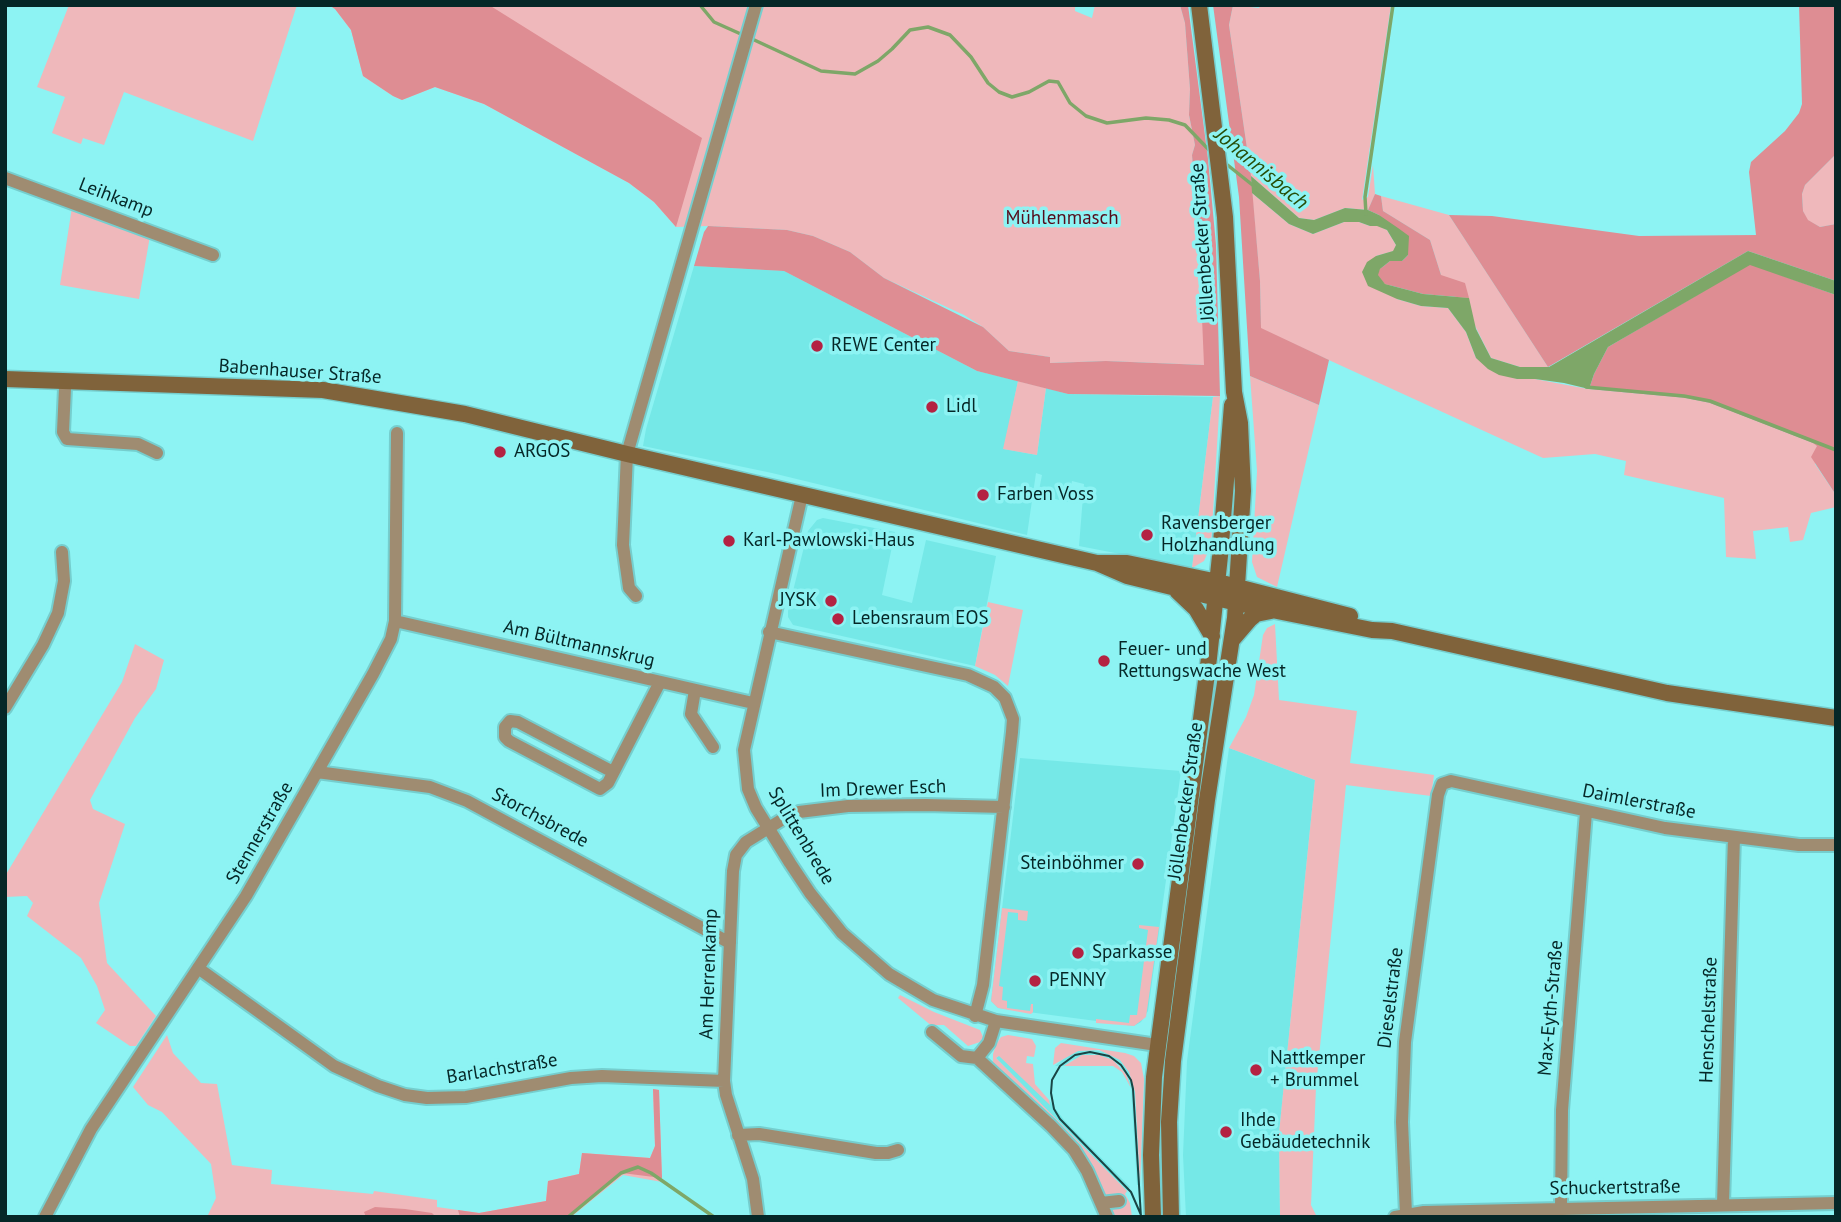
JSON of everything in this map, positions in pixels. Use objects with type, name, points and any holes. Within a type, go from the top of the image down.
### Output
[{"type":"main road","name":"Jöllenbecker Straße","points":[[1171,1217],[1169,1122],[1175,1047],[1216,737],[1237,603],[1243,474],[1240,423],[1234,392],[1225,217],[1199,5]]},
{"type":"main road","name":"Babenhauser Straße","points":[[5,379],[348,393],[465,414],[1097,564]]},
{"type":"main road","name":"Jöllenbecker Straße","points":[[1153,1217],[1151,1135],[1157,1045],[1212,636],[1234,392]]},
{"type":"main road","points":[[1097,564],[1127,563],[1217,590],[1237,603],[1273,611],[1372,630],[1392,631],[1667,693],[1836,718]]},
{"type":"main road","points":[[1097,564],[1127,576],[1172,588],[1217,590],[1238,587],[1374,622],[1392,631]]},
{"type":"main road","points":[[1172,588],[1196,609],[1212,636]]},
{"type":"main road","points":[[1232,640],[1256,614],[1273,611]]},
{"type":"main road","name":"Splittenbrede","points":[[1157,1045],[1175,1047]]},
{"type":"street","points":[[636,596],[629,588],[623,545],[627,454],[756,5]]},
{"type":"street","name":"Leihkamp","points":[[5,178],[213,255]]},
{"type":"street","points":[[62,381],[65,388],[63,432],[67,439],[138,444],[157,453]]},
{"type":"street","name":"Stennerstraße","points":[[45,1217],[91,1129],[246,896],[382,657],[396,621],[397,433]]},
{"type":"street","name":"Splittenbrede","points":[[802,495],[753,703],[744,765],[748,789],[768,828],[810,893],[835,925],[889,974],[933,1000],[996,1021],[1157,1045]]},
{"type":"street","points":[[5,708],[43,645],[58,613],[64,582],[62,552]]},
{"type":"street","name":"Am Bültmannskrug","points":[[396,621],[753,703]]},
{"type":"street","points":[[769,632],[968,675],[994,687],[1005,698],[1013,719],[984,985],[975,1016]]},
{"type":"street","points":[[613,772],[518,722],[510,721],[505,727],[505,737],[509,741],[594,788],[604,787],[613,772],[660,682]]},
{"type":"street","points":[[695,690],[691,715],[713,747]]},
{"type":"street","name":"Storchsbrede","points":[[317,772],[430,788],[467,801],[730,943]]},
{"type":"street","name":"Daimlerstraße","points":[[1440,787],[1445,782],[1451,782],[1665,828],[1799,845],[1836,845]]},
{"type":"street","name":"Dieselstraße","points":[[1401,1215],[1403,1061],[1440,787]]},
{"type":"street","name":"Im Drewer Esch","points":[[768,828],[799,812],[848,806],[1004,807]]},
{"type":"street","name":"Max-Eyth-Straße","points":[[1561,1208],[1562,1110],[1586,812]]},
{"type":"street","name":"Am Herrenkamp","points":[[758,1217],[752,1178],[724,1081],[733,863],[746,842],[768,828]]},
{"type":"street","name":"Henschelstraße","points":[[1723,1205],[1734,837]]},
{"type":"street","name":"Barlachstraße","points":[[198,968],[334,1066],[405,1095],[427,1098],[466,1097],[571,1078],[602,1076],[724,1081]]},
{"type":"street","points":[[977,1058],[989,1042],[996,1021]]},
{"type":"street","points":[[932,1032],[961,1056],[977,1058],[1074,1150],[1087,1171],[1107,1217]]},
{"type":"street","points":[[738,1135],[759,1134],[876,1153],[898,1150]]},
{"type":"street","points":[[1101,1203],[1119,1201]]},
{"type":"street","name":"Schuckertstraße","points":[[1401,1215],[1561,1208],[1836,1203]]},
{"type":"shaded area","points":[[329,5],[489,5],[702,138],[676,227],[654,202],[629,183],[484,104],[435,87],[402,100],[393,96],[363,76],[351,30]]},
{"type":"shaded area","points":[[1180,5],[1188,5],[1208,159],[1216,245],[1220,396],[1068,394],[977,371],[784,271],[694,266],[708,226],[787,230],[813,236],[850,252],[884,278],[983,327],[1009,351],[1050,357],[1050,363],[1106,361],[1204,365],[1192,155],[1195,145],[1189,115],[1190,89],[1185,23]]},
{"type":"shaded area","points":[[1213,5],[1233,5],[1229,25],[1251,176],[1261,328],[1329,360],[1319,405],[1250,376],[1239,197]]},
{"type":"shaded area","points":[[1799,5],[1836,5],[1836,154],[1805,185],[1802,194],[1803,211],[1808,220],[1820,227],[1836,224],[1836,281],[1748,251],[1548,367],[1449,215],[1492,216],[1639,236],[1756,235],[1749,172],[1751,162],[1785,131],[1799,113],[1802,104]]},
{"type":"shaded area","points":[[1251,176],[1299,218],[1314,220],[1345,208],[1368,210],[1398,228],[1409,236],[1408,255],[1402,261],[1390,261],[1380,269],[1378,275],[1385,284],[1423,294],[1469,298],[1476,329],[1491,358],[1520,367],[1549,367],[1748,251],[1836,281],[1836,295],[1750,265],[1608,347],[1589,389],[1564,383],[1517,379],[1499,375],[1476,358],[1466,332],[1448,308],[1421,306],[1368,286],[1362,272],[1367,262],[1393,251],[1396,245],[1387,230],[1359,222],[1344,222],[1313,234],[1289,224],[1252,193]]},
{"type":"shaded area","points":[[1375,194],[1381,196],[1383,211],[1430,240],[1441,275],[1465,283],[1469,298],[1423,294],[1385,284],[1377,275],[1380,269],[1390,261],[1402,261],[1408,255],[1379,215],[1368,210]]},
{"type":"shaded area","points":[[1750,264],[1836,295],[1836,495],[1811,457],[1817,446],[1813,443],[1710,403],[1686,398],[1589,389],[1608,347]]},
{"type":"shaded area","points":[[694,266],[784,271],[977,371],[1018,381],[1004,449],[1037,455],[1046,388],[1068,394],[1213,397],[1192,568],[1079,546],[1084,484],[1072,481],[1068,502],[1038,495],[1042,475],[1036,473],[1027,535],[772,473],[643,446]]},
{"type":"shaded area","points":[[823,518],[895,532],[882,595],[912,603],[926,540],[996,556],[975,666],[793,625],[788,611],[808,531],[817,520]]},
{"type":"shaded area","points":[[1229,748],[1315,780],[1279,1133],[1280,1217],[1186,1217],[1183,1155],[1187,1061]]},
{"type":"shaded area","points":[[1020,758],[1181,771],[1148,1011],[1141,1022],[1134,1026],[998,1008],[991,1001]]},
{"type":"shaded area","points":[[1093,1050],[1120,1060],[1134,1085],[1140,1185],[1137,1185],[1131,1088],[1120,1066],[1113,1060],[1094,1054],[1072,1060],[1064,1066],[1055,1066],[1078,1051]]},
{"type":"shaded area","points":[[999,1055],[1050,1104],[1049,1100],[1064,1120],[1130,1187],[1127,1191],[996,1058]]},
{"type":"shaded area","points":[[653,1089],[659,1090],[662,1178],[622,1173],[567,1217],[460,1217],[458,1210],[479,1213],[546,1201],[548,1181],[579,1174],[582,1153],[650,1158],[655,1146]]},
{"type":"shaded area","points":[[375,1207],[432,1213],[436,1217],[366,1217],[364,1212]]},
{"type":"green space","points":[[69,5],[297,5],[253,141],[124,92],[104,145],[83,138],[81,144],[52,133],[65,97],[37,87]]},
{"type":"green space","name":"Mühlenmasch","points":[[329,5],[1075,5],[1075,11],[1092,18],[1095,5],[1180,5],[1185,23],[1190,89],[1189,115],[1195,145],[1192,155],[1205,365],[1106,361],[1049,363],[1050,357],[1009,351],[983,327],[964,315],[884,278],[850,252],[813,236],[787,230],[676,227],[654,202],[629,183],[484,104],[435,87],[402,100],[393,96],[363,76],[351,30]]},
{"type":"green space","points":[[1233,5],[1259,8],[1260,5],[1391,5],[1362,200],[1368,197],[1373,165],[1375,194],[1368,210],[1345,208],[1314,220],[1299,218],[1251,176],[1229,25]]},
{"type":"green space","points":[[1836,154],[1836,224],[1820,227],[1807,220],[1803,211],[1802,194],[1805,185]]},
{"type":"green space","points":[[1252,193],[1289,224],[1313,234],[1344,222],[1377,225],[1387,230],[1396,245],[1394,251],[1376,256],[1397,299],[1421,306],[1448,308],[1466,332],[1476,358],[1517,379],[1535,379],[1588,389],[1686,398],[1710,403],[1817,445],[1815,464],[1836,495],[1836,507],[1811,513],[1803,540],[1790,542],[1788,527],[1753,531],[1756,559],[1726,557],[1724,498],[1624,475],[1626,461],[1595,454],[1543,458],[1261,329],[1260,281]]},
{"type":"green space","points":[[1381,196],[1449,215],[1548,367],[1520,367],[1491,358],[1473,322],[1441,275],[1430,240],[1383,211]]},
{"type":"green space","points":[[72,207],[150,236],[139,299],[60,285]]},
{"type":"green space","points":[[1250,376],[1319,405],[1277,587],[1257,577],[1252,562],[1257,471]]},
{"type":"green space","points":[[1018,381],[1046,388],[1037,455],[1003,449]]},
{"type":"green space","points":[[1220,396],[1211,545],[1204,561],[1192,568],[1213,397]]},
{"type":"green space","points":[[988,602],[1023,610],[1008,686],[995,675],[975,666]]},
{"type":"green space","points":[[1275,624],[1279,700],[1357,711],[1350,763],[1434,775],[1431,796],[1346,785],[1316,1087],[1311,1205],[1317,1217],[1280,1217],[1279,1133],[1315,780],[1229,748],[1246,717],[1254,695],[1263,635],[1267,628]]},
{"type":"green space","points":[[135,644],[164,660],[156,689],[135,718],[90,800],[93,809],[125,824],[99,903],[107,963],[156,1016],[136,1046],[130,1046],[96,1023],[105,1010],[97,986],[81,958],[27,916],[33,903],[27,896],[5,897],[5,876],[122,682]]},
{"type":"green space","points":[[1002,908],[1028,911],[1027,921],[1018,920],[1018,913],[1008,912],[999,986],[1003,987],[1002,1000],[1007,1001],[1007,1008],[1030,1011],[1033,1004],[1031,1014],[998,1008],[991,1001]]},
{"type":"green space","points":[[1139,925],[1159,927],[1146,1017],[1134,1026],[1096,1023],[1096,1019],[1129,1023],[1130,1015],[1137,1015],[1148,930],[1139,928]]},
{"type":"green space","points":[[900,995],[980,1030],[983,1037],[980,1042],[968,1046],[944,1025],[933,1027],[898,998]]},
{"type":"green space","points":[[167,1035],[173,1053],[201,1083],[217,1084],[232,1165],[272,1170],[271,1184],[373,1194],[374,1191],[437,1200],[437,1207],[479,1213],[546,1201],[548,1181],[579,1174],[582,1153],[650,1158],[655,1146],[653,1089],[659,1090],[662,1182],[623,1175],[571,1217],[207,1217],[216,1198],[211,1164],[162,1112],[148,1105],[133,1087]]},
{"type":"green space","points":[[1008,1035],[1032,1039],[1036,1046],[1034,1057],[1027,1056],[1026,1063],[1033,1064],[1035,1084],[1050,1105],[999,1056],[996,1058],[1127,1191],[1125,1194],[1130,1203],[1132,1217],[1112,1217],[1117,1205],[1124,1204],[1123,1196],[1106,1197],[1086,1156],[993,1065],[996,1045],[1001,1037]]},
{"type":"green space","points":[[1061,1043],[1125,1053],[1134,1056],[1141,1063],[1144,1079],[1140,1185],[1135,1092],[1129,1072],[1120,1060],[1099,1050],[1078,1051],[1053,1065],[1055,1048]]},
{"type":"green space","points":[[1082,1055],[1099,1055],[1113,1060],[1126,1074],[1131,1088],[1122,1072],[1113,1066],[1064,1066]]},
{"type":"waterway","name":"Johannisbach","points":[[700,5],[714,22],[743,35]]},
{"type":"waterway","points":[[1366,214],[1365,197],[1393,5]]},
{"type":"waterway","name":"Johannisbach","points":[[750,38],[821,71],[855,74],[878,61],[910,30],[928,27],[950,35],[971,57],[988,83],[999,92],[1012,97],[1029,92],[1049,81],[1058,82],[1070,103],[1086,116],[1107,123],[1146,118],[1169,120],[1185,125],[1211,152]]},
{"type":"waterway","name":"Johannisbach","points":[[1225,163],[1255,187]]},
{"type":"waterway","points":[[1586,387],[1710,401],[1836,450]]},
{"type":"waterway","points":[[568,1217],[621,1173],[638,1167],[651,1173],[714,1217]]},
{"type":"tram line","points":[[1141,1215],[1131,1192],[1060,1119],[1054,1109],[1052,1080],[1060,1066],[1075,1055],[1090,1052],[1109,1056],[1121,1065],[1131,1080],[1133,1089],[1141,1217]]},
{"type":"place","name":"REWE Center","points":[[817,346]]},
{"type":"place","name":"Lidl","points":[[932,407]]},
{"type":"place","name":"ARGOS","points":[[500,452]]},
{"type":"place","name":"Farben Voss","points":[[983,495]]},
{"type":"place","name":"Ravensberger Holzhandlung","points":[[1147,535]]},
{"type":"place","name":"Karl-Pawlowski-Haus","points":[[729,541]]},
{"type":"place","name":"JYSK","points":[[831,601]]},
{"type":"place","name":"Lebensraum EOS","points":[[838,619]]},
{"type":"place","name":"Feuer- und Rettungswache West","points":[[1104,661]]},
{"type":"place","name":"Steinböhmer","points":[[1138,864]]},
{"type":"place","name":"Sparkasse","points":[[1078,953]]},
{"type":"place","name":"PENNY","points":[[1035,981]]},
{"type":"place","name":"Nattkemper + Brummel","points":[[1256,1070]]},
{"type":"place","name":"Ihde Gebäudetechnik","points":[[1226,1132]]}]
